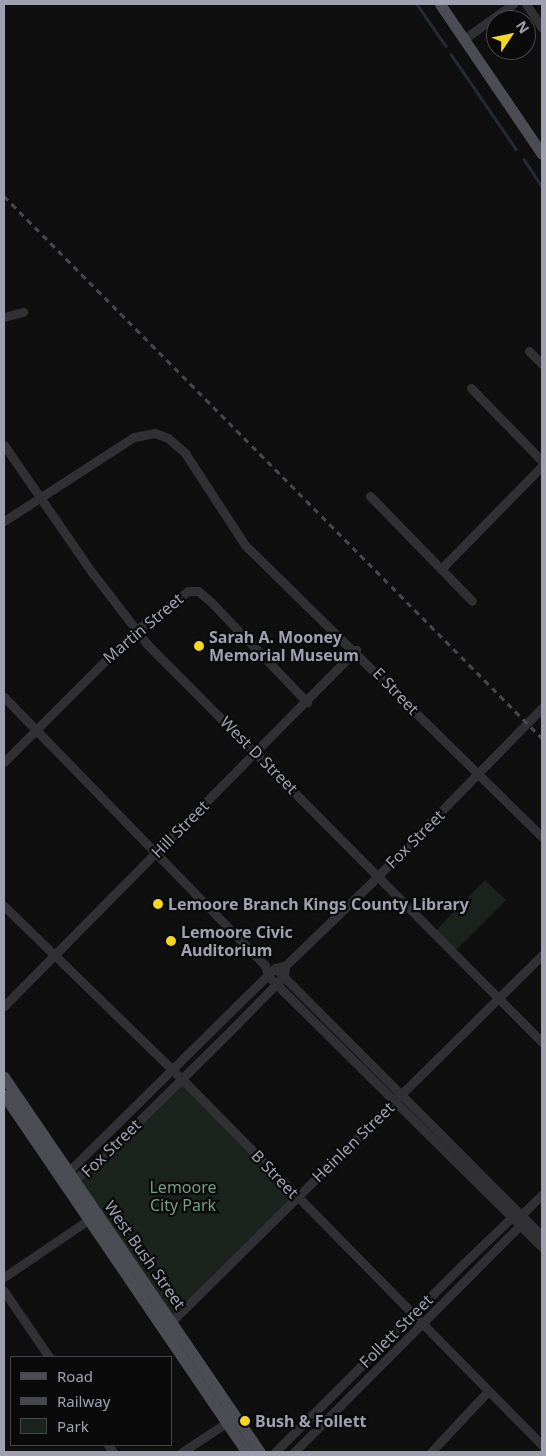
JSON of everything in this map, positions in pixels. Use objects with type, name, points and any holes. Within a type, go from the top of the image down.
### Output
[{"type":"main road","points":[[440,4],[542,154]]},
{"type":"main road","name":"West Bush Street","points":[[4,1077],[93,1217],[231,1420],[246,1452]]},
{"type":"main road","name":"West Bush Street","points":[[4,1095],[69,1180]]},
{"type":"main road","name":"West Bush Street","points":[[231,1420],[260,1452]]},
{"type":"street","points":[[464,40],[513,4]]},
{"type":"street","points":[[526,4],[542,28]]},
{"type":"street","points":[[4,317],[23,312]]},
{"type":"street","points":[[529,351],[542,364]]},
{"type":"street","points":[[472,388],[542,461]]},
{"type":"street","name":"E Street","points":[[39,498],[126,441],[155,434],[168,438],[185,453],[245,545],[356,650],[478,776],[542,837]]},
{"type":"street","name":"West D Street","points":[[4,445],[39,498],[136,631],[542,1042]]},
{"type":"street","points":[[441,569],[542,466]]},
{"type":"street","points":[[370,496],[472,601]]},
{"type":"street","points":[[4,521],[39,498]]},
{"type":"street","name":"Martin Street","points":[[4,762],[136,631],[188,591],[198,591],[307,702]]},
{"type":"street","name":"Hill Street","points":[[4,1006],[54,958],[356,650]]},
{"type":"street","points":[[4,697],[155,854],[273,969],[284,976],[542,1247]]},
{"type":"street","name":"Fox Street","points":[[69,1180],[273,969],[378,876],[478,776],[542,708]]},
{"type":"street","name":"B Street","points":[[4,906],[54,958],[182,1079],[412,1315],[542,1445]]},
{"type":"street","name":"Heinlen Street","points":[[168,1325],[297,1196],[500,999],[542,955]]},
{"type":"street","points":[[273,969],[276,984],[399,1098],[542,1236]]},
{"type":"street","name":"Fox Street","points":[[69,1180],[182,1079],[284,976]]},
{"type":"street","points":[[512,1217],[521,1215],[542,1195]]},
{"type":"street","points":[[520,1225],[521,1215]]},
{"type":"street","points":[[4,1277],[93,1217]]},
{"type":"street","name":"Follett Street","points":[[275,1452],[512,1217]]},
{"type":"street","name":"Follett Street","points":[[294,1452],[520,1225]]},
{"type":"street","points":[[4,1291],[48,1356]]},
{"type":"street","points":[[431,1452],[488,1390]]},
{"type":"street","points":[[182,1452],[231,1420]]},
{"type":"green space","points":[[485,880],[506,900],[454,952],[433,933]]},
{"type":"green space","name":"Lemoore City Park","points":[[182,1079],[297,1197],[171,1321],[75,1182]]},
{"type":"waterway","points":[[417,4],[446,46]]},
{"type":"waterway","points":[[451,54],[516,149]]},
{"type":"waterway","points":[[524,159],[542,187]]},
{"type":"railway","points":[[4,196],[542,738]]},
{"type":"place","name":"Sarah A. Mooney Memorial Museum","points":[[199,646]]},
{"type":"place","name":"Lemoore Branch Kings County Library","points":[[158,904]]},
{"type":"place","name":"Lemoore Civic Auditorium","points":[[171,941]]},
{"type":"place","name":"Bush & Follett","points":[[245,1421]]}]
